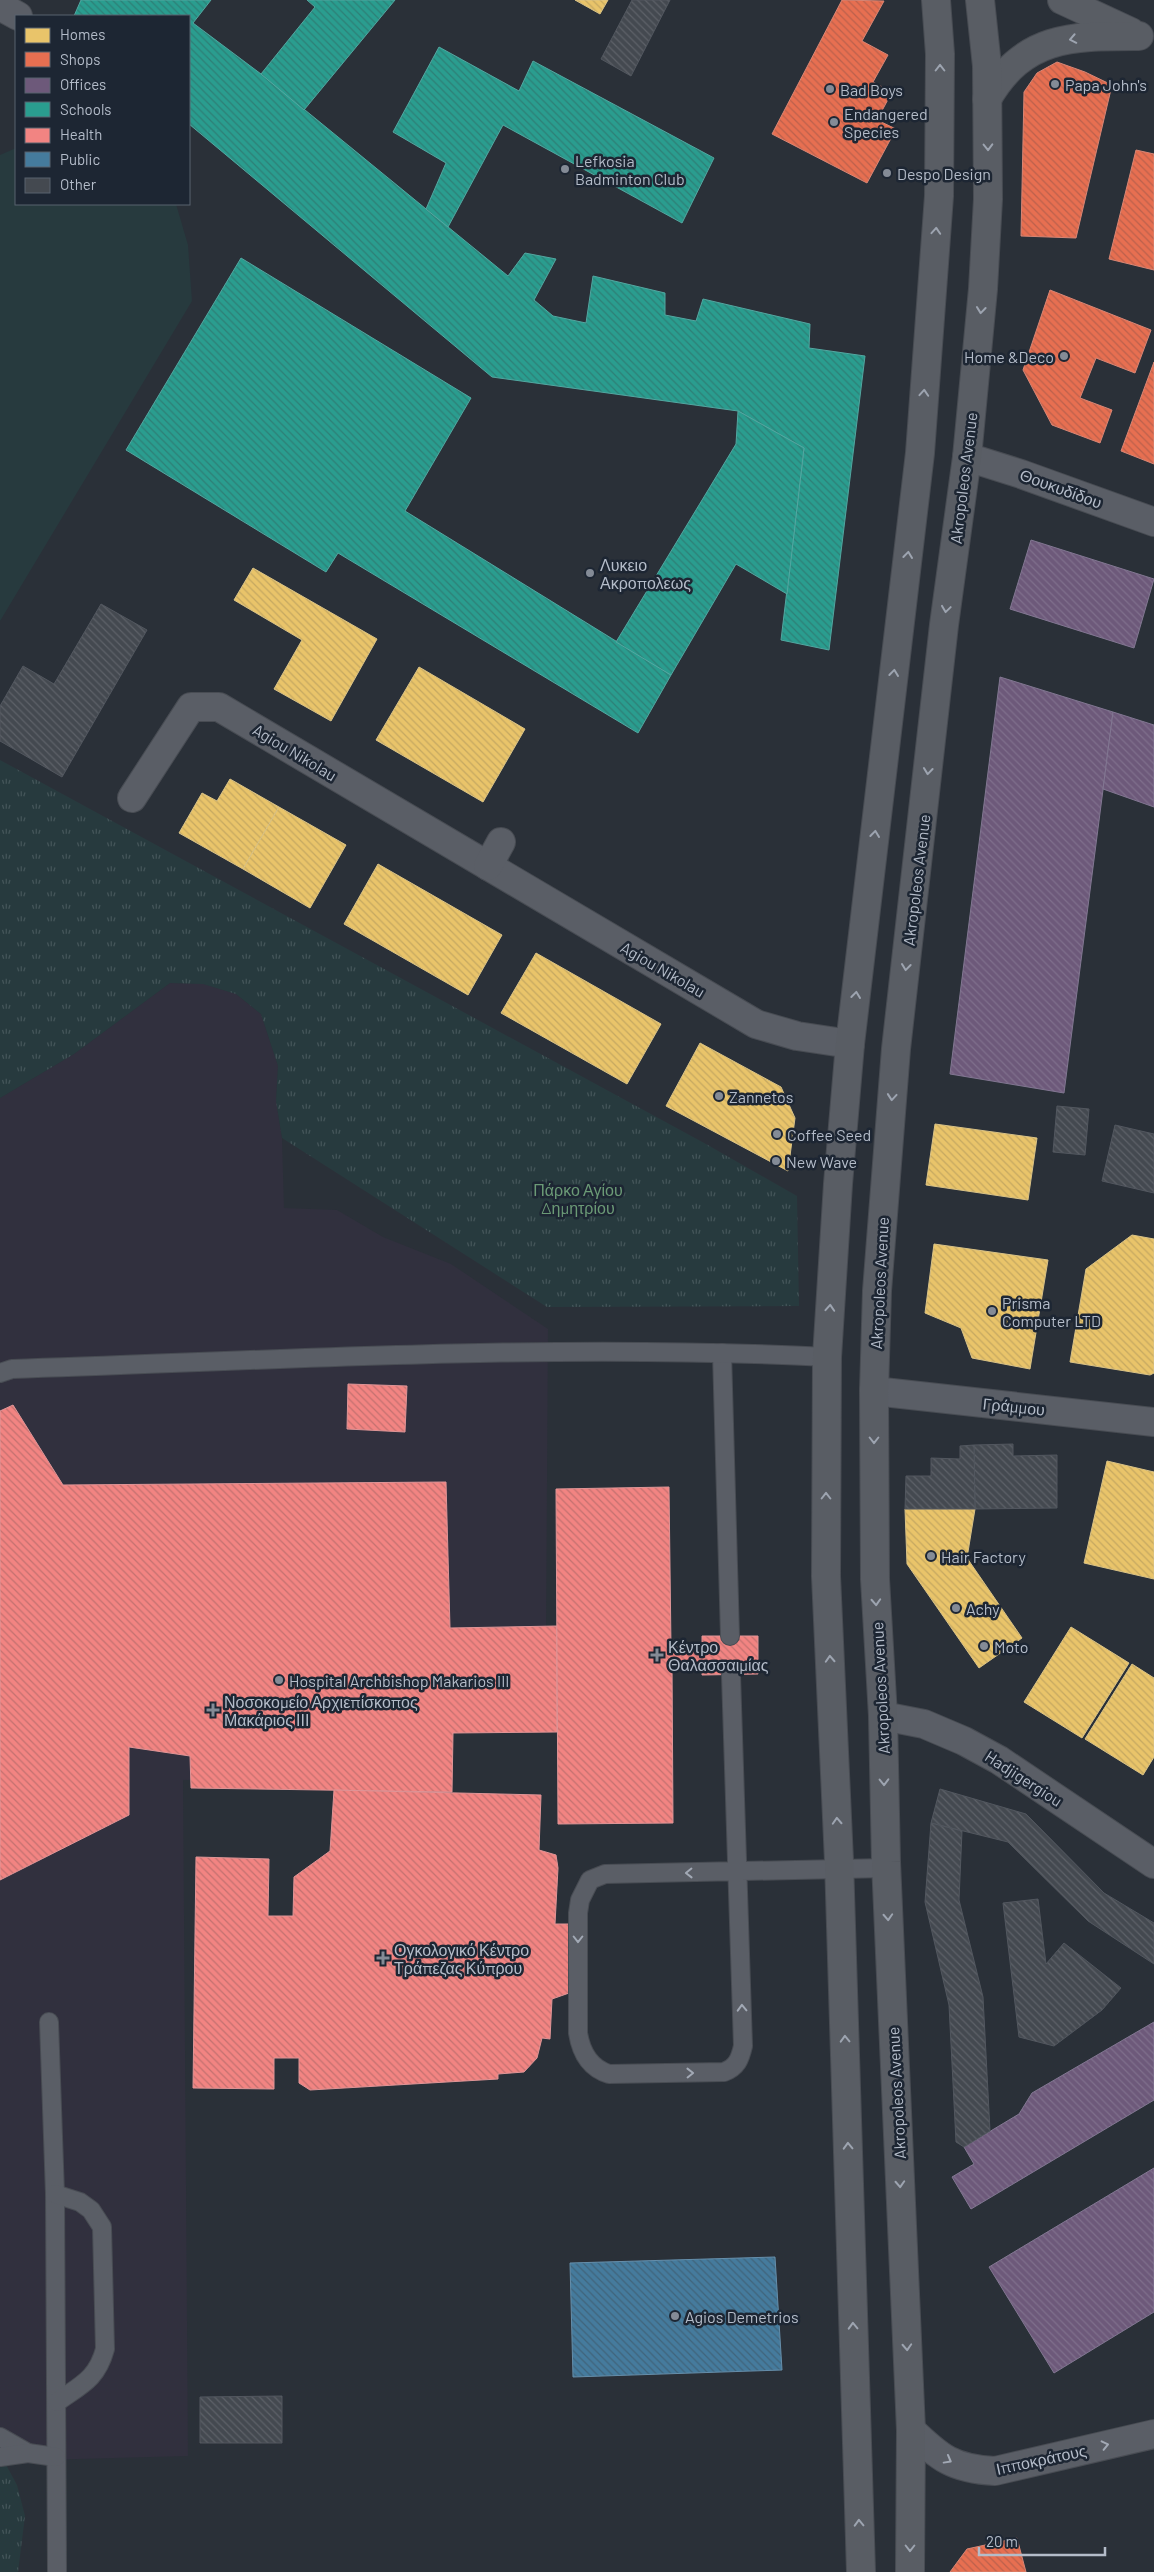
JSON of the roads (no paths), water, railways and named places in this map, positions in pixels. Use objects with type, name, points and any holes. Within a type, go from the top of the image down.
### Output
[{"type":"main road","points":[[861,2572],[839,1870],[826,1576],[826,1357],[850,1044],[920,453],[939,196],[940,54],[936,0]]},
{"type":"main road","name":"Akropoleos Avenue","points":[[910,2572],[910,2430],[886,1868],[883,1716],[875,1579],[874,1391],[877,1291],[896,1049],[944,625],[966,457],[983,289],[988,199],[987,98],[984,28],[980,0]]},
{"type":"main road","points":[[1062,0],[1147,40]]},
{"type":"main road","points":[[987,98],[1007,70],[1019,58],[1034,50],[1085,37],[1147,40]]},
{"type":"street","points":[[0,6],[16,15]]},
{"type":"street","name":"Θουκυδίδου","points":[[966,457],[1021,474],[1154,522]]},
{"type":"street","name":"Agiou Nikolau","points":[[132,798],[190,707],[219,707],[756,1024],[777,1032],[850,1044]]},
{"type":"street","points":[[488,866],[501,842]]},
{"type":"street","name":"Γράμμου","points":[[874,1391],[1154,1422]]},
{"type":"street","name":"Hadjigergiou","points":[[883,1716],[924,1724],[964,1741],[999,1760],[1154,1864]]},
{"type":"street","name":"Ιπποκράτους","points":[[910,2430],[932,2451],[950,2462],[972,2470],[995,2471],[1154,2434]]},
{"type":"lane","points":[[0,1373],[12,1369],[496,1352],[722,1352],[826,1357]]},
{"type":"lane","points":[[722,1352],[730,1636]]},
{"type":"lane","points":[[731,1675],[738,1872],[743,2046],[737,2064],[724,2072],[609,2074],[599,2070],[584,2055],[578,2033],[578,1913],[580,1900],[590,1880],[605,1874],[738,1872],[839,1870],[886,1868]]},
{"type":"lane","points":[[49,2022],[55,2194],[57,2572]]},
{"type":"lane","points":[[55,2194],[80,2202],[91,2210],[102,2227],[105,2349],[100,2366],[89,2379],[57,2402]]},
{"type":"lane","points":[[0,2437],[28,2453]]},
{"type":"lane","points":[[0,2457],[28,2453],[56,2457]]},
{"type":"place","name":"Papa John's","points":[[1055,84]]},
{"type":"place","name":"Bad Boys","points":[[830,89]]},
{"type":"place","name":"Endangered Species","points":[[834,122]]},
{"type":"place","name":"Lefkosia Badminton Club","points":[[565,169]]},
{"type":"place","name":"Despo Design","points":[[887,173]]},
{"type":"place","name":"Home &Deco","points":[[1064,356]]},
{"type":"place","name":"Λυκειο Ακροπολεως","points":[[590,573]]},
{"type":"place","name":"Zannetos","points":[[719,1096]]},
{"type":"place","name":"Coffee Seed","points":[[777,1134]]},
{"type":"place","name":"New Wave","points":[[776,1161]]},
{"type":"place","name":"Prisma Computer LTD","points":[[992,1311]]},
{"type":"place","name":"Hair Factory","points":[[931,1556]]},
{"type":"place","name":"Achy","points":[[956,1608]]},
{"type":"place","name":"Moto","points":[[984,1646]]},
{"type":"place","name":"Κέντρο Θαλασσαιμίας","points":[[657,1655]]},
{"type":"place","name":"Hospital Archbishop Makarios III","points":[[279,1680]]},
{"type":"place","name":"Νοσοκομείο Αρχιεπίσκοπος Μακάριος ΙΙΙ","points":[[213,1710]]},
{"type":"place","name":"Ογκολογικό Κέντρο Τράπεζας Κύπρου","points":[[383,1958]]},
{"type":"place","name":"Agios Demetrios","points":[[675,2316]]},
{"type":"park label","name":"Πάρκο Αγίου Δημητρίου","points":[[578,1198]]}]
